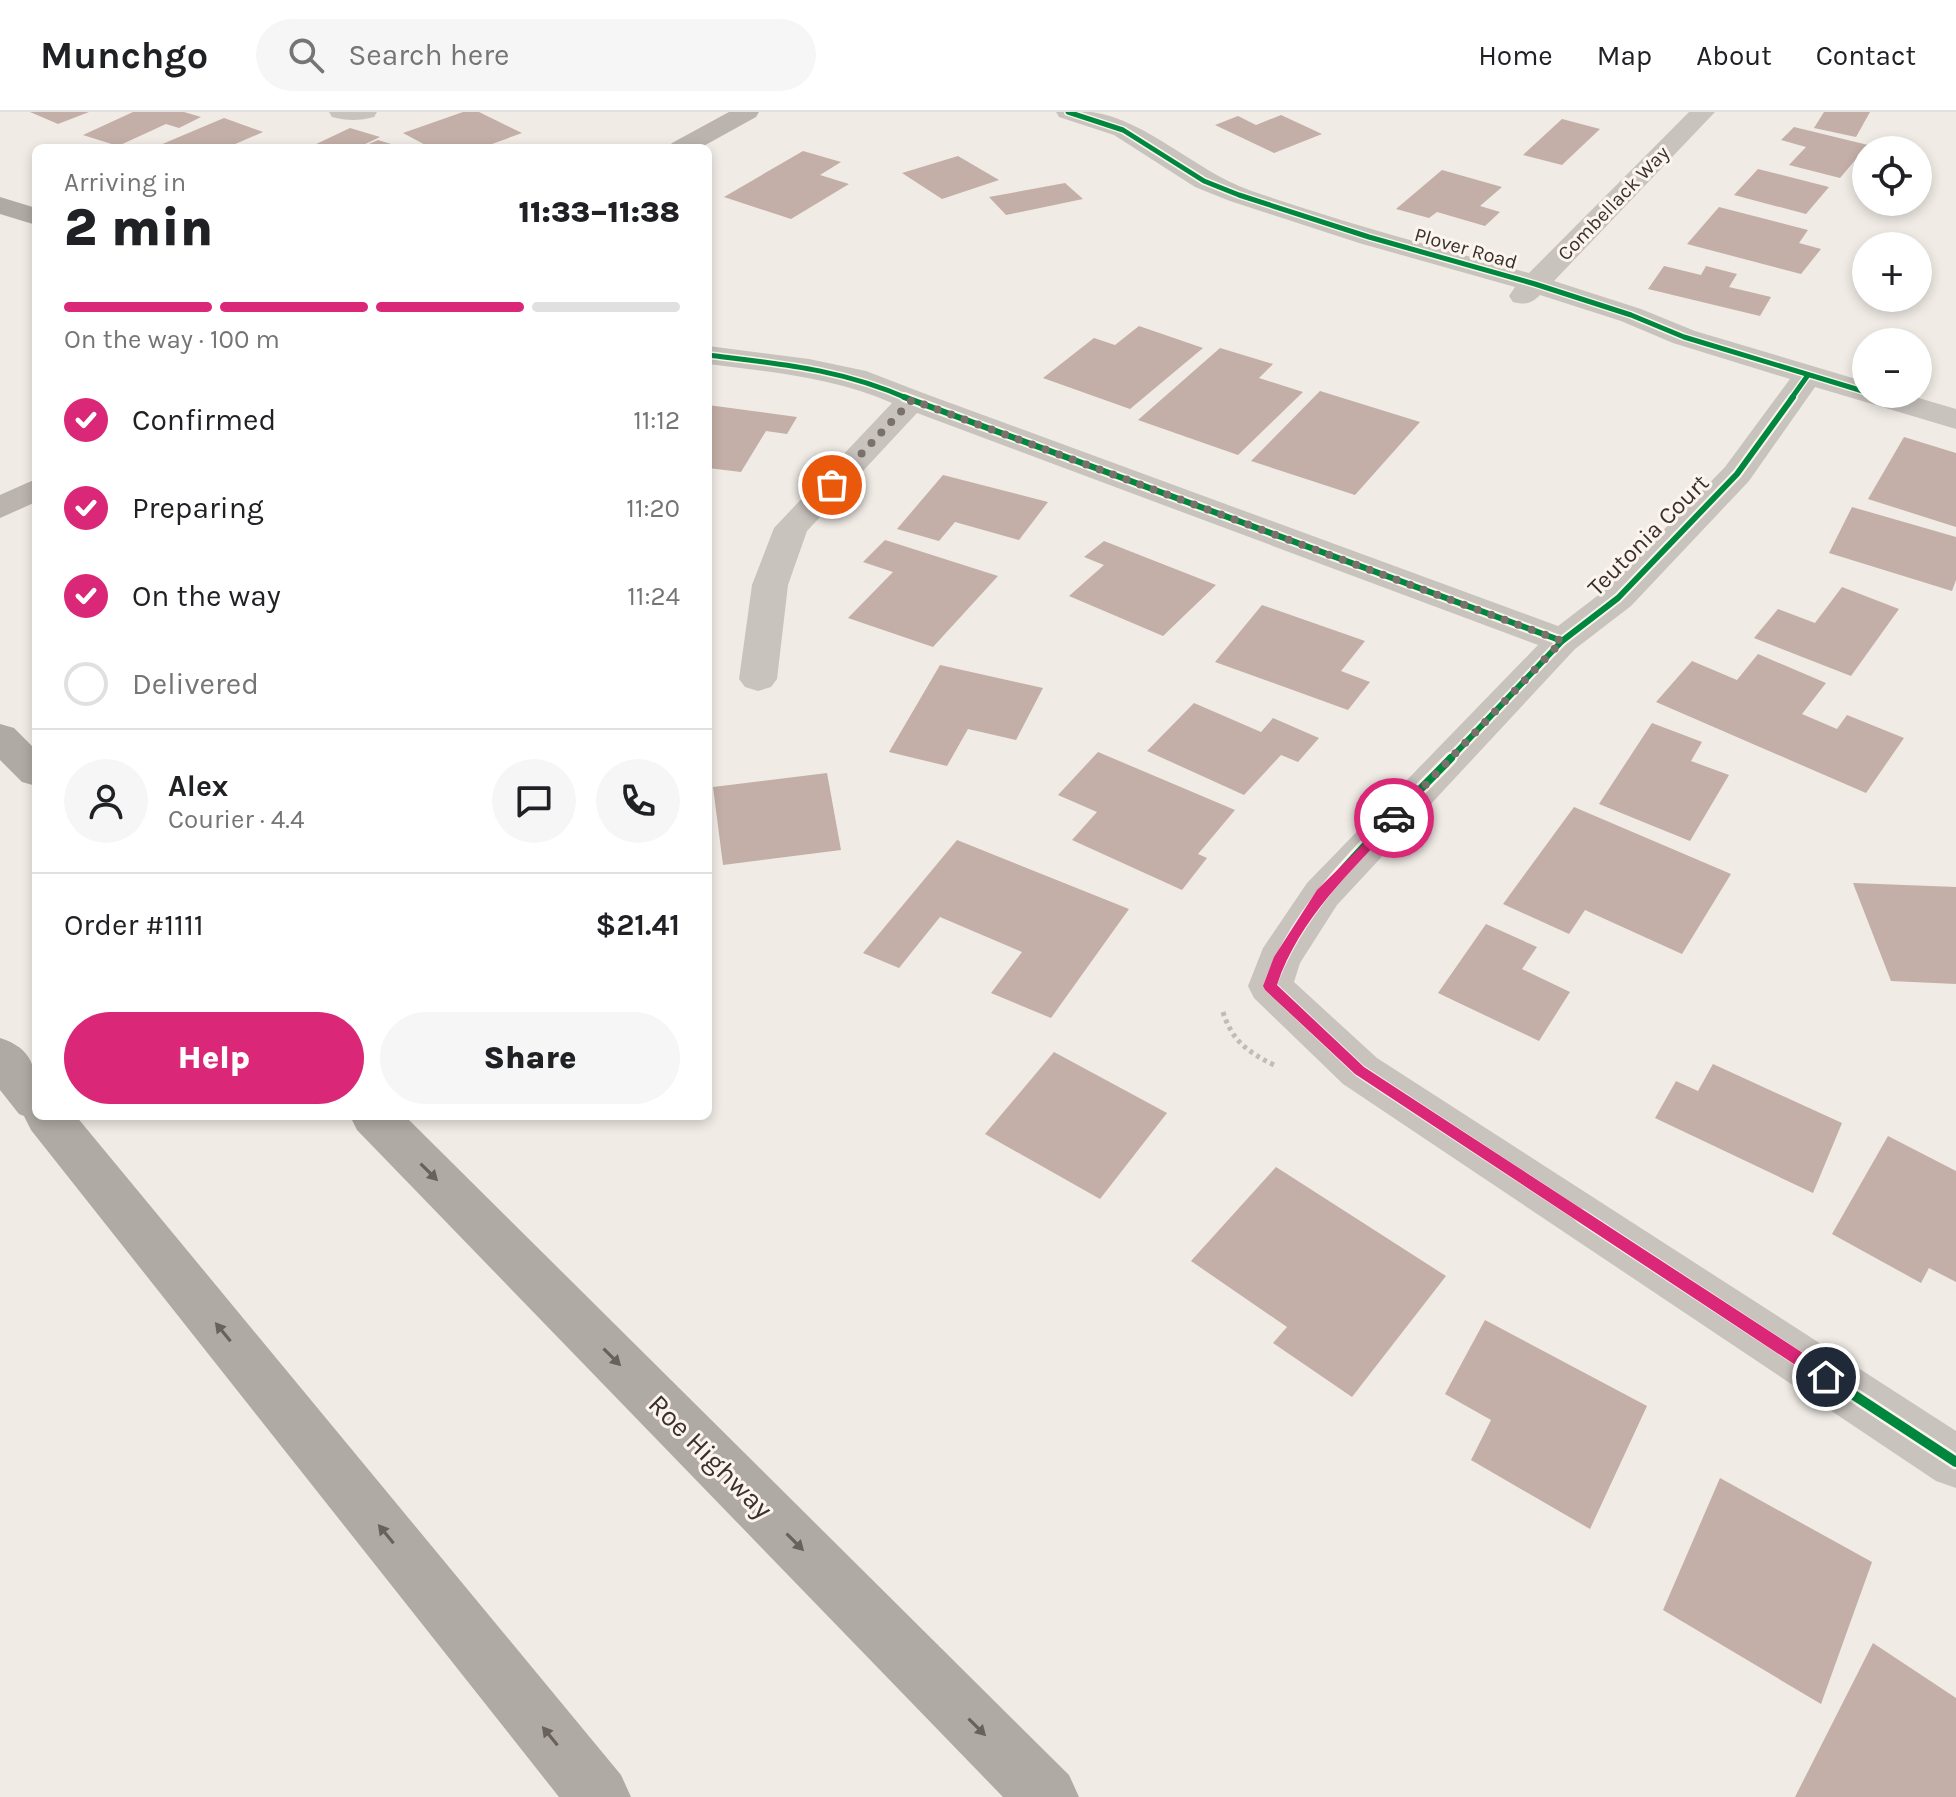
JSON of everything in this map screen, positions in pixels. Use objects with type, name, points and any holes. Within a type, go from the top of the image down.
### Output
[{"type":"highway","points":[[0,205],[32,216]]},
{"type":"highway","points":[[0,737],[32,769]]},
{"type":"highway","points":[[0,1056],[32,1096]]},
{"type":"highway","points":[[51,1120],[599,1797]]},
{"type":"highway","name":"Roe Highway","points":[[378,1120],[1047,1797]]},
{"type":"main road","points":[[688,144],[747,112]]},
{"type":"main road","points":[[0,508],[32,491]]},
{"type":"street","points":[[341,112],[365,112]]},
{"type":"street","name":"Plover Road","points":[[1038,112],[1118,140],[1222,203],[1529,290]]},
{"type":"street","name":"Plover Road","points":[[1068,112],[1123,130],[1204,181],[1239,195],[1529,290],[1626,327],[1684,337],[1852,388]]},
{"type":"street","name":"Combellack Way","points":[[1529,290],[1693,113]]},
{"type":"street","points":[[712,356],[809,368],[851,377],[1562,641]]},
{"type":"street","name":"Teutonia Court","points":[[1808,375],[1737,474],[1618,598],[1562,641],[1322,894],[1279,960],[1270,986],[1360,1071],[1956,1462]]},
{"type":"street","points":[[758,679],[770,585],[791,528],[912,400]]},
{"type":"street","name":"Plover Road","points":[[1919,408],[1956,419]]},
{"type":"path","points":[[1221,1004],[1228,1032],[1245,1051],[1280,1068]]},
{"type":"building","points":[[30,112],[89,112],[58,124]]},
{"type":"building","points":[[133,112],[184,112],[201,117],[179,128],[166,124],[122,144],[83,135]]},
{"type":"building","points":[[463,112],[479,112],[522,133],[492,144],[424,144],[403,133]]},
{"type":"building","points":[[1824,112],[1870,112],[1857,136],[1814,128]]},
{"type":"building","points":[[1281,115],[1322,134],[1274,153],[1215,125],[1238,116],[1256,125]]},
{"type":"building","points":[[224,118],[263,132],[235,144],[162,144]]},
{"type":"building","points":[[1562,119],[1600,129],[1562,165],[1523,155]]},
{"type":"building","points":[[1794,127],[1852,141],[1852,164],[1840,178],[1789,165],[1806,147],[1781,140]]},
{"type":"building","points":[[350,128],[380,137],[365,144],[316,144]]},
{"type":"building","points":[[378,140],[391,144],[369,144]]},
{"type":"building","points":[[803,151],[841,162],[820,175],[849,184],[791,219],[724,197]]},
{"type":"building","points":[[958,156],[999,180],[942,199],[902,173]]},
{"type":"building","points":[[1758,169],[1829,187],[1806,214],[1734,195]]},
{"type":"building","points":[[1442,170],[1502,187],[1480,206],[1500,212],[1485,226],[1437,212],[1429,218],[1396,209]]},
{"type":"building","points":[[1065,183],[1083,199],[1006,215],[989,197]]},
{"type":"building","points":[[1719,207],[1808,230],[1799,243],[1821,249],[1801,274],[1687,244]]},
{"type":"building","points":[[1664,266],[1701,275],[1706,266],[1737,274],[1729,287],[1771,297],[1760,316],[1648,289]]},
{"type":"building","points":[[1139,326],[1203,348],[1130,409],[1043,378],[1094,338],[1115,345]]},
{"type":"building","points":[[1220,348],[1273,364],[1259,378],[1303,392],[1238,455],[1138,420]]},
{"type":"building","points":[[1320,391],[1420,422],[1355,495],[1251,461]]},
{"type":"building","points":[[712,406],[797,417],[787,434],[766,431],[741,472],[712,468]]},
{"type":"building","points":[[1904,437],[1956,453],[1956,527],[1868,499]]},
{"type":"building","points":[[943,475],[1048,502],[1019,540],[955,522],[939,541],[897,529]]},
{"type":"building","points":[[1852,507],[1956,537],[1956,580],[1952,591],[1829,553]]},
{"type":"building","points":[[885,540],[998,576],[933,647],[848,618],[893,572],[863,562]]},
{"type":"building","points":[[1104,541],[1216,585],[1163,636],[1069,596],[1104,565],[1084,557]]},
{"type":"building","points":[[1842,587],[1899,609],[1851,676],[1754,638],[1778,609],[1815,623]]},
{"type":"building","points":[[1262,605],[1365,641],[1341,671],[1370,682],[1348,710],[1215,662]]},
{"type":"building","points":[[1758,654],[1826,683],[1802,714],[1837,729],[1847,715],[1904,738],[1866,793],[1656,702],[1692,661],[1737,680]]},
{"type":"building","points":[[940,665],[1043,688],[1016,740],[968,729],[947,766],[889,752]]},
{"type":"building","points":[[1194,703],[1261,732],[1273,718],[1319,738],[1298,762],[1281,755],[1244,795],[1147,751]]},
{"type":"building","points":[[1652,723],[1702,742],[1691,761],[1729,775],[1690,841],[1599,804]]},
{"type":"building","points":[[1098,752],[1235,810],[1198,854],[1207,858],[1182,890],[1072,840],[1097,812],[1058,795]]},
{"type":"building","points":[[827,773],[841,850],[723,865],[713,787]]},
{"type":"building","points":[[1574,807],[1731,874],[1682,954],[1585,910],[1569,934],[1503,904]]},
{"type":"building","points":[[957,840],[1129,909],[1051,1018],[991,993],[1022,952],[940,917],[899,968],[863,953]]},
{"type":"building","points":[[1853,883],[1956,887],[1956,984],[1891,981]]},
{"type":"building","points":[[1486,924],[1537,947],[1522,969],[1570,992],[1539,1041],[1438,993]]},
{"type":"building","points":[[1054,1052],[1167,1113],[1100,1199],[985,1134]]},
{"type":"building","points":[[1713,1064],[1842,1123],[1813,1193],[1655,1118],[1676,1081],[1698,1091]]},
{"type":"building","points":[[1888,1136],[1956,1171],[1956,1282],[1929,1268],[1921,1283],[1832,1234]]},
{"type":"building","points":[[1276,1167],[1446,1276],[1352,1397],[1273,1343],[1287,1327],[1191,1261]]},
{"type":"building","points":[[1485,1320],[1647,1406],[1590,1529],[1471,1460],[1491,1420],[1445,1394]]},
{"type":"building","points":[[1720,1478],[1872,1562],[1821,1704],[1663,1610]]},
{"type":"building","points":[[1873,1643],[1956,1698],[1956,1797],[1795,1797]]},
{"type":"cycle path","points":[[1068,112],[1123,130],[1204,181],[1239,195],[1369,237],[1535,284],[1631,315],[1684,337],[1852,388]]},
{"type":"cycle path","points":[[712,356],[809,368],[866,380],[912,400],[1562,641]]},
{"type":"cycle path","points":[[1808,375],[1737,474],[1618,598],[1562,641],[1322,894],[1279,960],[1270,986],[1360,1071],[1956,1462]]},
{"type":"way so far","points":[[832,485],[912,400],[1562,641],[1394,818]]},
{"type":"route","points":[[1394,818],[1322,894],[1279,960],[1270,986],[1360,1071],[1826,1377]]}]
